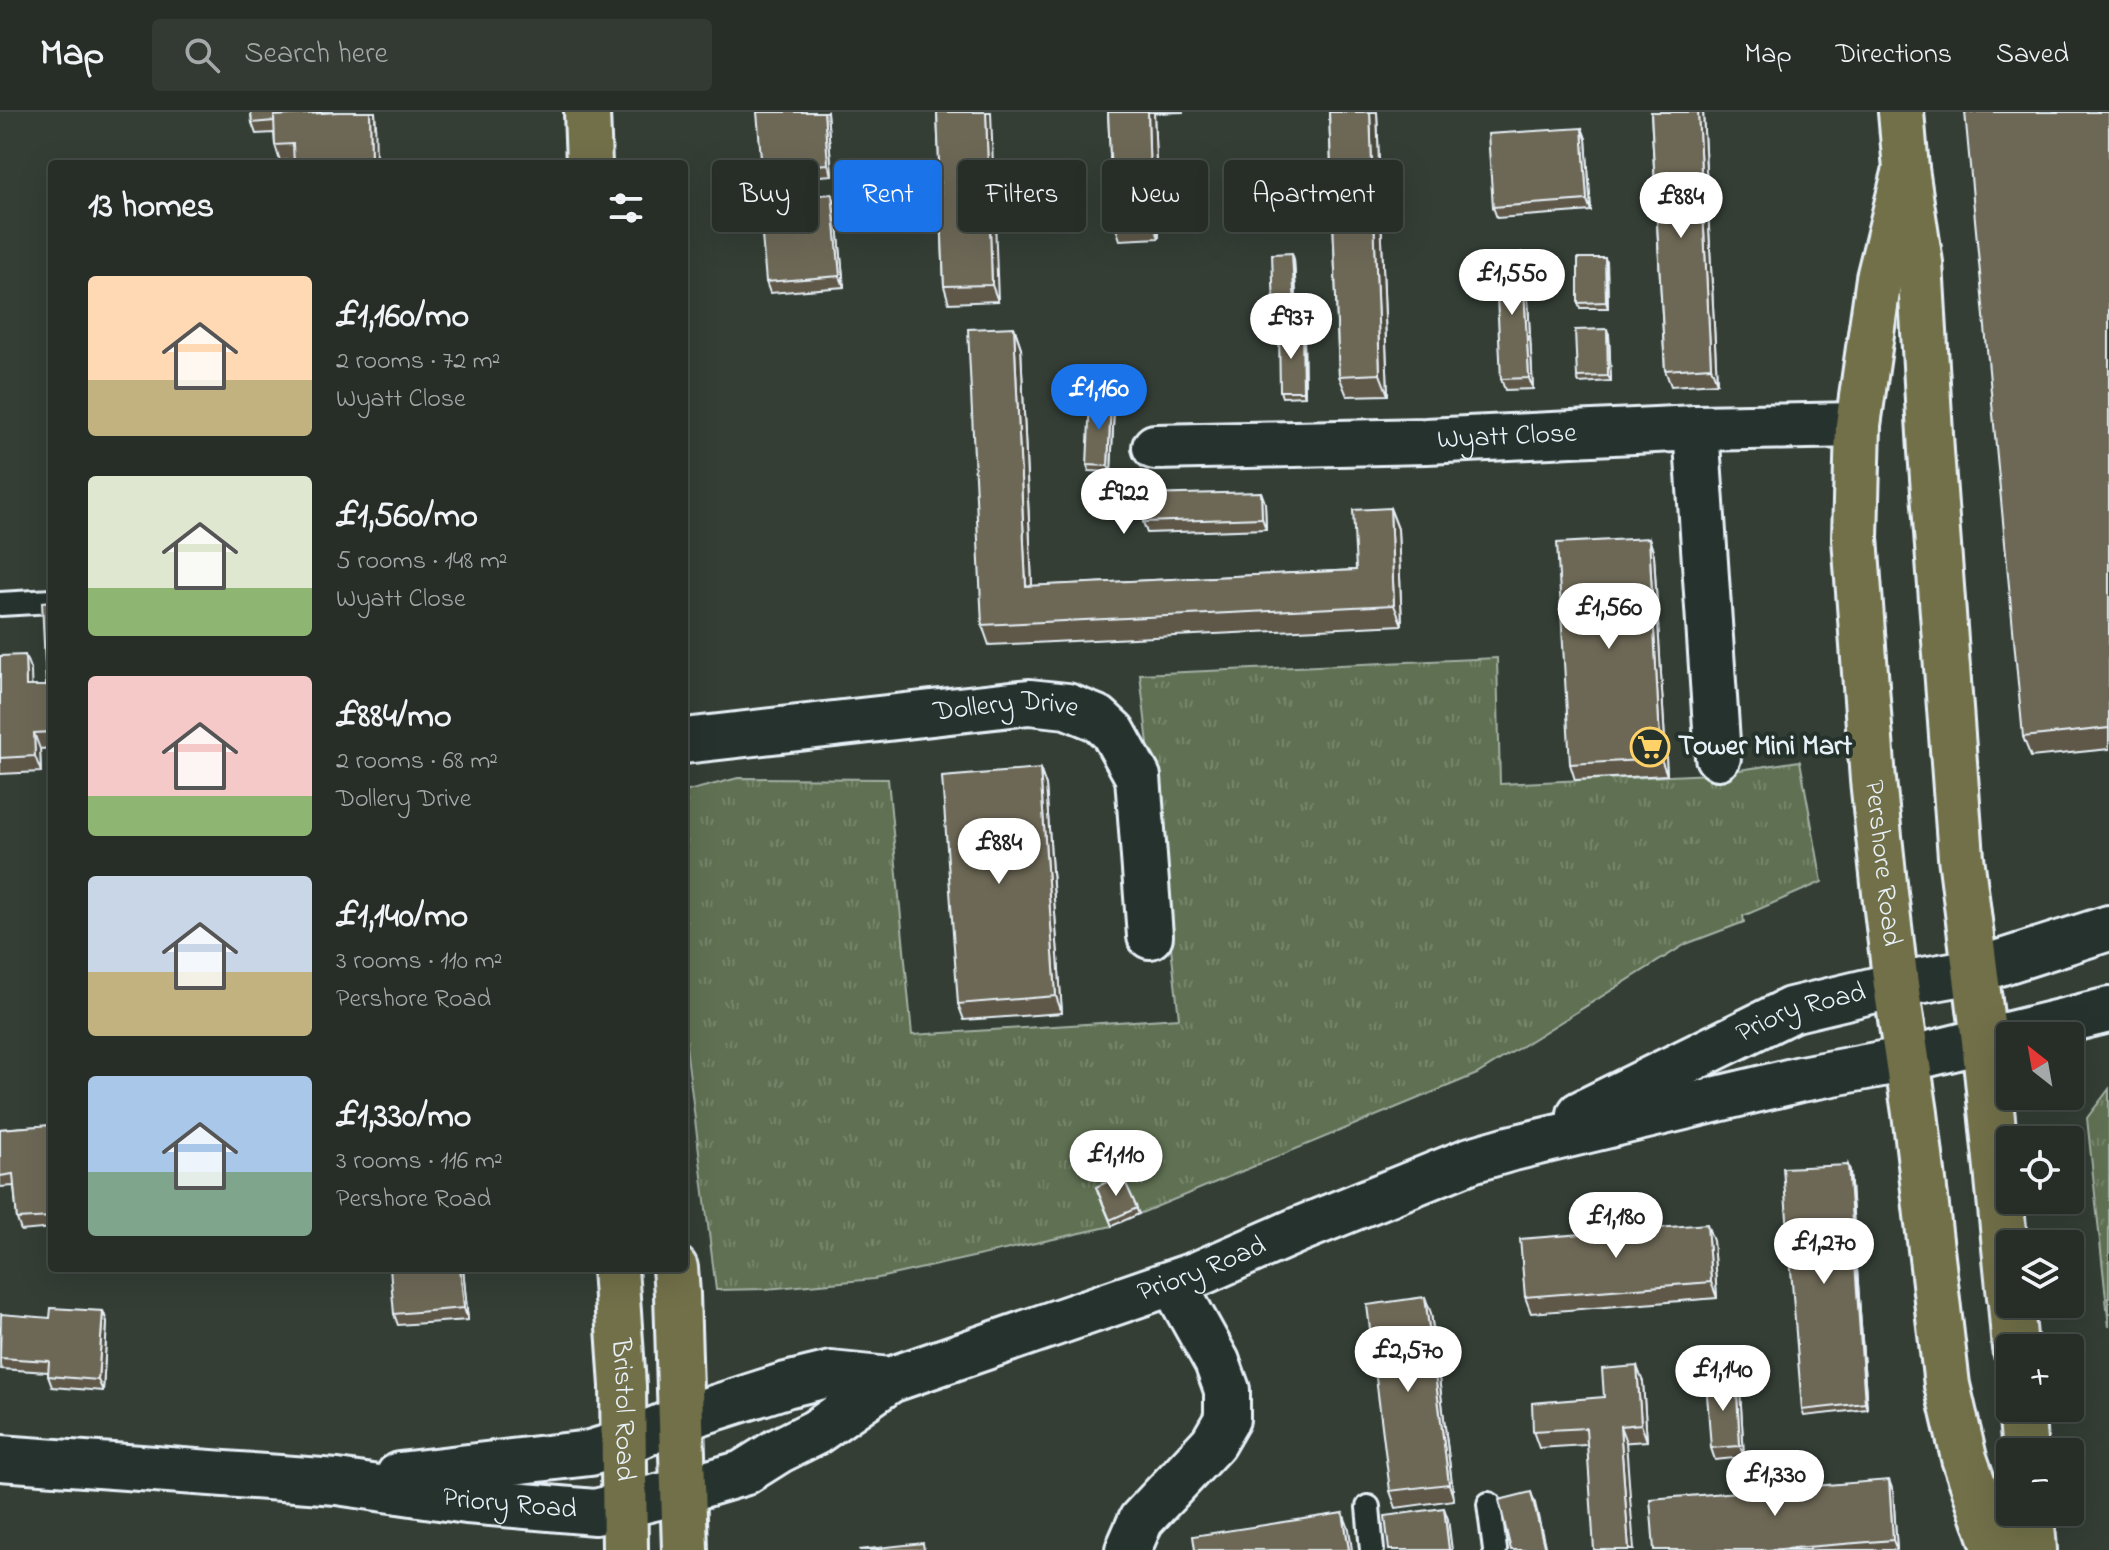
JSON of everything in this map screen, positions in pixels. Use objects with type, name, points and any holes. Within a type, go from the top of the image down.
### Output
[{"type":"main road","points":[[587,112],[589,160]]},
{"type":"main road","name":"Pershore Road","points":[[1901,112],[1920,263],[1961,857],[2003,1230]]},
{"type":"main road","name":"Pershore Road","points":[[1906,169],[1879,278],[1858,425],[1856,553],[1873,780],[1947,1385],[1964,1458],[1996,1550]]},
{"type":"main road","name":"Wyatt Close","points":[[1155,447],[1426,441],[1696,428],[1858,425]]},
{"type":"main road","points":[[1696,428],[1718,757]]},
{"type":"main road","name":"Dollery Drive","points":[[688,741],[1029,702],[1067,706],[1099,719],[1113,732],[1138,777],[1150,936]]},
{"type":"main road","name":"Priory Road","points":[[1509,1149],[1791,1010],[1896,985],[1974,971],[2109,928]]},
{"type":"main road","name":"Priory Road","points":[[0,1458],[337,1482],[467,1501],[595,1512],[743,1473],[816,1432],[890,1380],[1200,1273],[1471,1160],[1801,1079],[1908,1059],[2109,1010]]},
{"type":"main road","name":"Bristol Road","points":[[615,1272],[623,1386],[625,1550]]},
{"type":"main road","name":"Bristol Road","points":[[675,1272],[685,1550]]},
{"type":"main road","points":[[1128,1550],[1141,1520],[1213,1443],[1227,1419],[1227,1390],[1217,1362],[1173,1283]]},
{"type":"main road","name":"Priory Road","points":[[337,1482],[590,1453],[680,1419],[831,1374],[890,1380]]},
{"type":"main road","points":[[2032,1526],[2034,1550]]},
{"type":"lane","points":[[0,604],[48,601]]},
{"type":"lane","points":[[1489,1504],[1495,1550]]},
{"type":"lane","points":[[1368,1507],[1372,1550]]},
{"type":"green space","points":[[1497,658],[1500,784],[1712,774],[1800,761],[1822,882],[1743,916],[1744,922],[1686,944],[1477,1074],[1139,1214],[1124,1181],[1098,1192],[1112,1226],[874,1279],[766,1289],[716,1290],[688,1062],[688,791],[738,778],[888,779],[912,1035],[1179,1018],[1140,674]]},
{"type":"green space","points":[[2109,1089],[2109,1327],[2087,1118]]},
{"type":"building","points":[[251,112],[338,112],[274,116],[274,121],[252,123]]},
{"type":"building","points":[[370,112],[371,160],[294,160],[293,144],[275,145],[274,116]]},
{"type":"building","points":[[757,112],[824,112],[828,164],[818,165],[818,160],[761,160]]},
{"type":"building","points":[[937,112],[986,112],[988,160],[958,160],[958,232],[990,232],[992,285],[944,286],[942,160],[939,160]]},
{"type":"building","points":[[1108,112],[1148,112],[1149,160],[1110,160]]},
{"type":"building","points":[[1329,112],[1370,112],[1372,160],[1331,160]]},
{"type":"building","points":[[1651,112],[1698,112],[1711,367],[1665,370]]},
{"type":"building","points":[[1965,112],[2109,112],[2109,728],[2023,737]]},
{"type":"building","points":[[1582,128],[1587,200],[1493,207],[1488,134]]},
{"type":"building","points":[[832,194],[840,276],[766,282],[762,232],[818,232],[818,195]]},
{"type":"building","points":[[1334,232],[1375,232],[1380,374],[1339,376]]},
{"type":"building","points":[[1292,253],[1295,308],[1274,309],[1272,254]]},
{"type":"building","points":[[1522,254],[1529,378],[1501,379],[1495,255]]},
{"type":"building","points":[[1578,258],[1605,258],[1606,302],[1578,303]]},
{"type":"building","points":[[1014,327],[1026,586],[1356,570],[1353,510],[1390,508],[1394,605],[982,625],[968,329]]},
{"type":"building","points":[[1607,329],[1608,376],[1577,377],[1575,330]]},
{"type":"building","points":[[1302,331],[1303,391],[1280,391],[1279,332]]},
{"type":"building","points":[[1090,399],[1111,400],[1108,466],[1087,465]]},
{"type":"building","points":[[1261,492],[1262,518],[1143,522],[1142,495]]},
{"type":"building","points":[[1649,538],[1661,759],[1570,764],[1557,543]]},
{"type":"building","points":[[48,601],[48,732],[34,733],[35,756],[0,758],[0,656],[25,655],[26,686],[46,686],[42,602]]},
{"type":"building","points":[[1040,769],[1056,996],[958,1004],[942,777]]},
{"type":"building","points":[[48,1125],[48,1217],[17,1219],[13,1174],[0,1176],[0,1129]]},
{"type":"building","points":[[1848,1165],[1865,1403],[1802,1410],[1783,1168]]},
{"type":"building","points":[[1122,1175],[1137,1208],[1110,1220],[1096,1187]]},
{"type":"building","points":[[1707,1224],[1711,1282],[1525,1297],[1520,1239]]},
{"type":"building","points":[[390,1272],[460,1272],[464,1308],[394,1314]]},
{"type":"building","points":[[1425,1297],[1449,1484],[1390,1491],[1367,1305]]},
{"type":"building","points":[[51,1308],[103,1311],[98,1380],[48,1376],[49,1361],[0,1358],[1,1314],[50,1318]]},
{"type":"building","points":[[1637,1366],[1641,1424],[1620,1426],[1629,1550],[1594,1550],[1586,1428],[1533,1431],[1532,1403],[1604,1397],[1602,1369]]},
{"type":"building","points":[[1736,1378],[1740,1446],[1711,1448],[1706,1381]]},
{"type":"building","points":[[1889,1480],[1893,1540],[1768,1550],[1654,1550],[1650,1499]]},
{"type":"building","points":[[1531,1492],[1545,1550],[1511,1550],[1499,1500]]},
{"type":"building","points":[[1444,1508],[1449,1550],[1389,1550],[1385,1516]]},
{"type":"building","points":[[1343,1513],[1349,1550],[1195,1550],[1193,1536]]},
{"type":"building","points":[[923,1543],[924,1550],[859,1550]]},
{"type":"place","name":"Tower Mini Mart","points":[[1650,747]]}]
